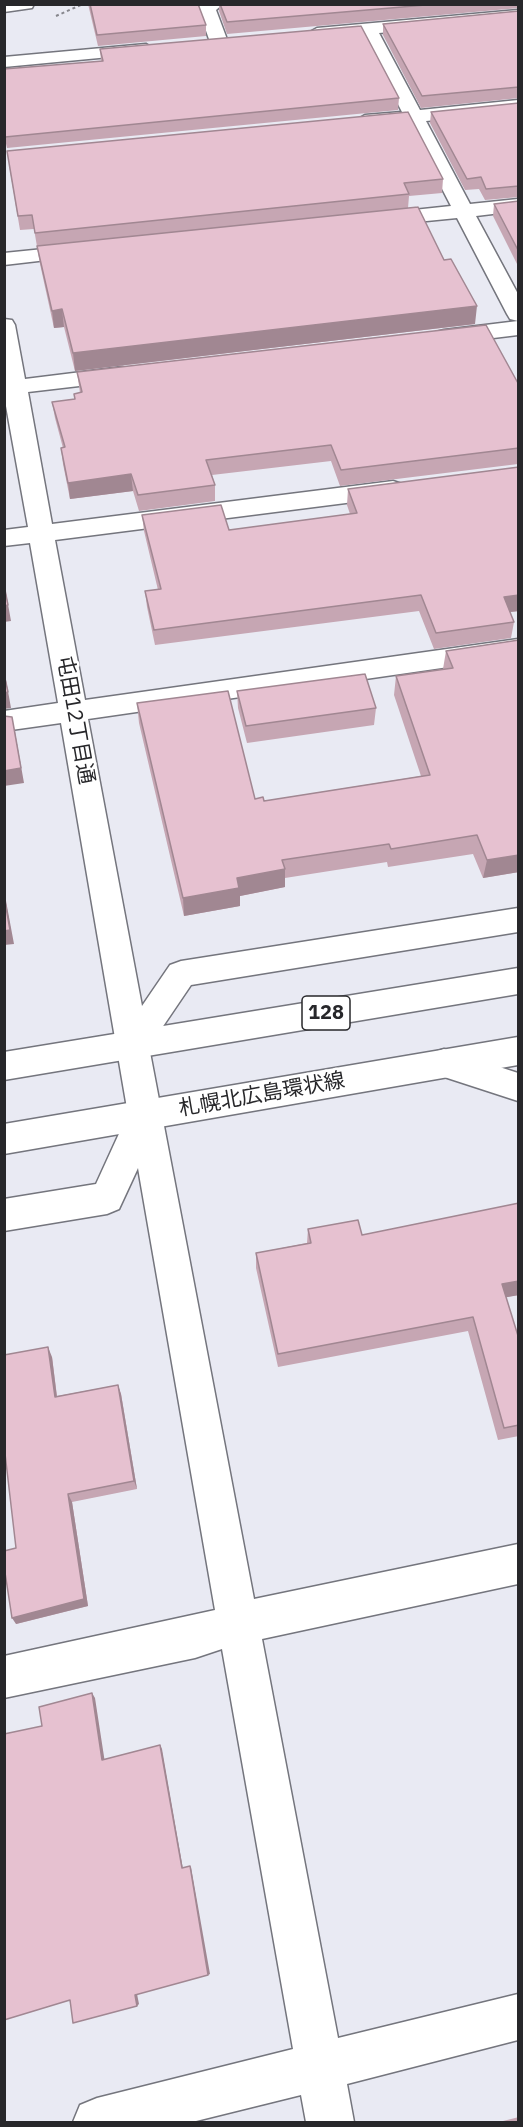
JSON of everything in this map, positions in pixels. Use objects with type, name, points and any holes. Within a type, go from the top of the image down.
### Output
[{"type":"street","points":[[4,7],[26,4]]},
{"type":"street","points":[[215,4],[207,8],[219,42]]},
{"type":"street","points":[[299,35],[519,15]]},
{"type":"street","points":[[368,29],[519,314]]},
{"type":"street","points":[[195,45],[242,40]]},
{"type":"street","points":[[4,62],[159,48]]},
{"type":"street","points":[[344,123],[519,106]]},
{"type":"street","points":[[357,222],[519,205]]},
{"type":"street","points":[[4,260],[99,249]]},
{"type":"street","name":"屯田12丁目通","points":[[4,325],[10,387],[42,534],[145,1114],[330,2122]]},
{"type":"street","points":[[425,339],[519,328]]},
{"type":"street","points":[[10,387],[144,372]]},
{"type":"street","points":[[4,538],[414,486]]},
{"type":"street","points":[[4,721],[519,648]]},
{"type":"street","points":[[133,1045],[181,974],[519,920]]},
{"type":"street","name":"128","points":[[4,1066],[519,981]]},
{"type":"street","name":"札幌北広島環状線","points":[[4,1139],[519,1050]]},
{"type":"street","points":[[444,1063],[519,1087]]},
{"type":"street","points":[[4,1215],[107,1198],[145,1114]]},
{"type":"street","points":[[4,1677],[195,1637],[238,1623],[519,1564]]},
{"type":"street","points":[[97,2122],[519,2017]]},
{"type":"building","points":[[90,4],[198,4],[206,25],[97,35]]},
{"type":"building","points":[[220,4],[437,4],[227,22]]},
{"type":"building","points":[[519,11],[519,87],[422,96],[383,24]]},
{"type":"building","points":[[361,26],[399,98],[5,137],[4,69],[103,61],[100,49]]},
{"type":"building","points":[[519,103],[519,186],[486,189],[481,177],[467,179],[431,112]]},
{"type":"building","points":[[408,112],[443,179],[404,183],[409,194],[35,233],[32,215],[18,216],[7,151]]},
{"type":"building","points":[[519,201],[519,252],[494,204]]},
{"type":"building","points":[[418,207],[444,260],[451,259],[477,306],[73,353],[62,309],[52,311],[37,246]]},
{"type":"building","points":[[486,325],[519,385],[519,448],[341,470],[331,445],[206,460],[215,485],[138,495],[131,474],[68,483],[61,448],[65,447],[52,402],[75,399],[74,394],[82,392],[77,372]]},
{"type":"building","points":[[519,467],[519,595],[504,597],[514,622],[436,633],[421,595],[154,630],[145,591],[161,589],[142,515],[221,505],[229,530],[357,513],[348,489]]},
{"type":"building","points":[[4,585],[8,605],[4,606]]},
{"type":"building","points":[[519,640],[519,855],[487,860],[477,835],[391,849],[389,844],[282,860],[285,869],[237,878],[239,888],[183,898],[137,703],[228,691],[255,799],[263,797],[264,801],[430,775],[396,676],[453,668],[446,651]]},
{"type":"building","points":[[4,674],[8,692],[4,693]]},
{"type":"building","points":[[365,674],[376,708],[246,726],[237,691]]},
{"type":"building","points":[[4,716],[12,717],[21,768],[4,771]]},
{"type":"building","points":[[4,896],[10,930],[4,931]]},
{"type":"building","points":[[519,1203],[519,1281],[502,1284],[519,1339],[519,1425],[504,1428],[473,1317],[278,1354],[256,1253],[311,1243],[308,1229],[358,1220],[362,1235]]},
{"type":"building","points":[[48,1347],[55,1397],[118,1385],[134,1481],[68,1494],[84,1599],[12,1618],[4,1566],[4,1551],[16,1548],[4,1445],[4,1355]]},
{"type":"building","points":[[92,1693],[102,1760],[160,1745],[182,1868],[190,1866],[208,1975],[135,1995],[137,2006],[73,2023],[70,2000],[4,2020],[4,1734],[42,1726],[39,1707]]}]
